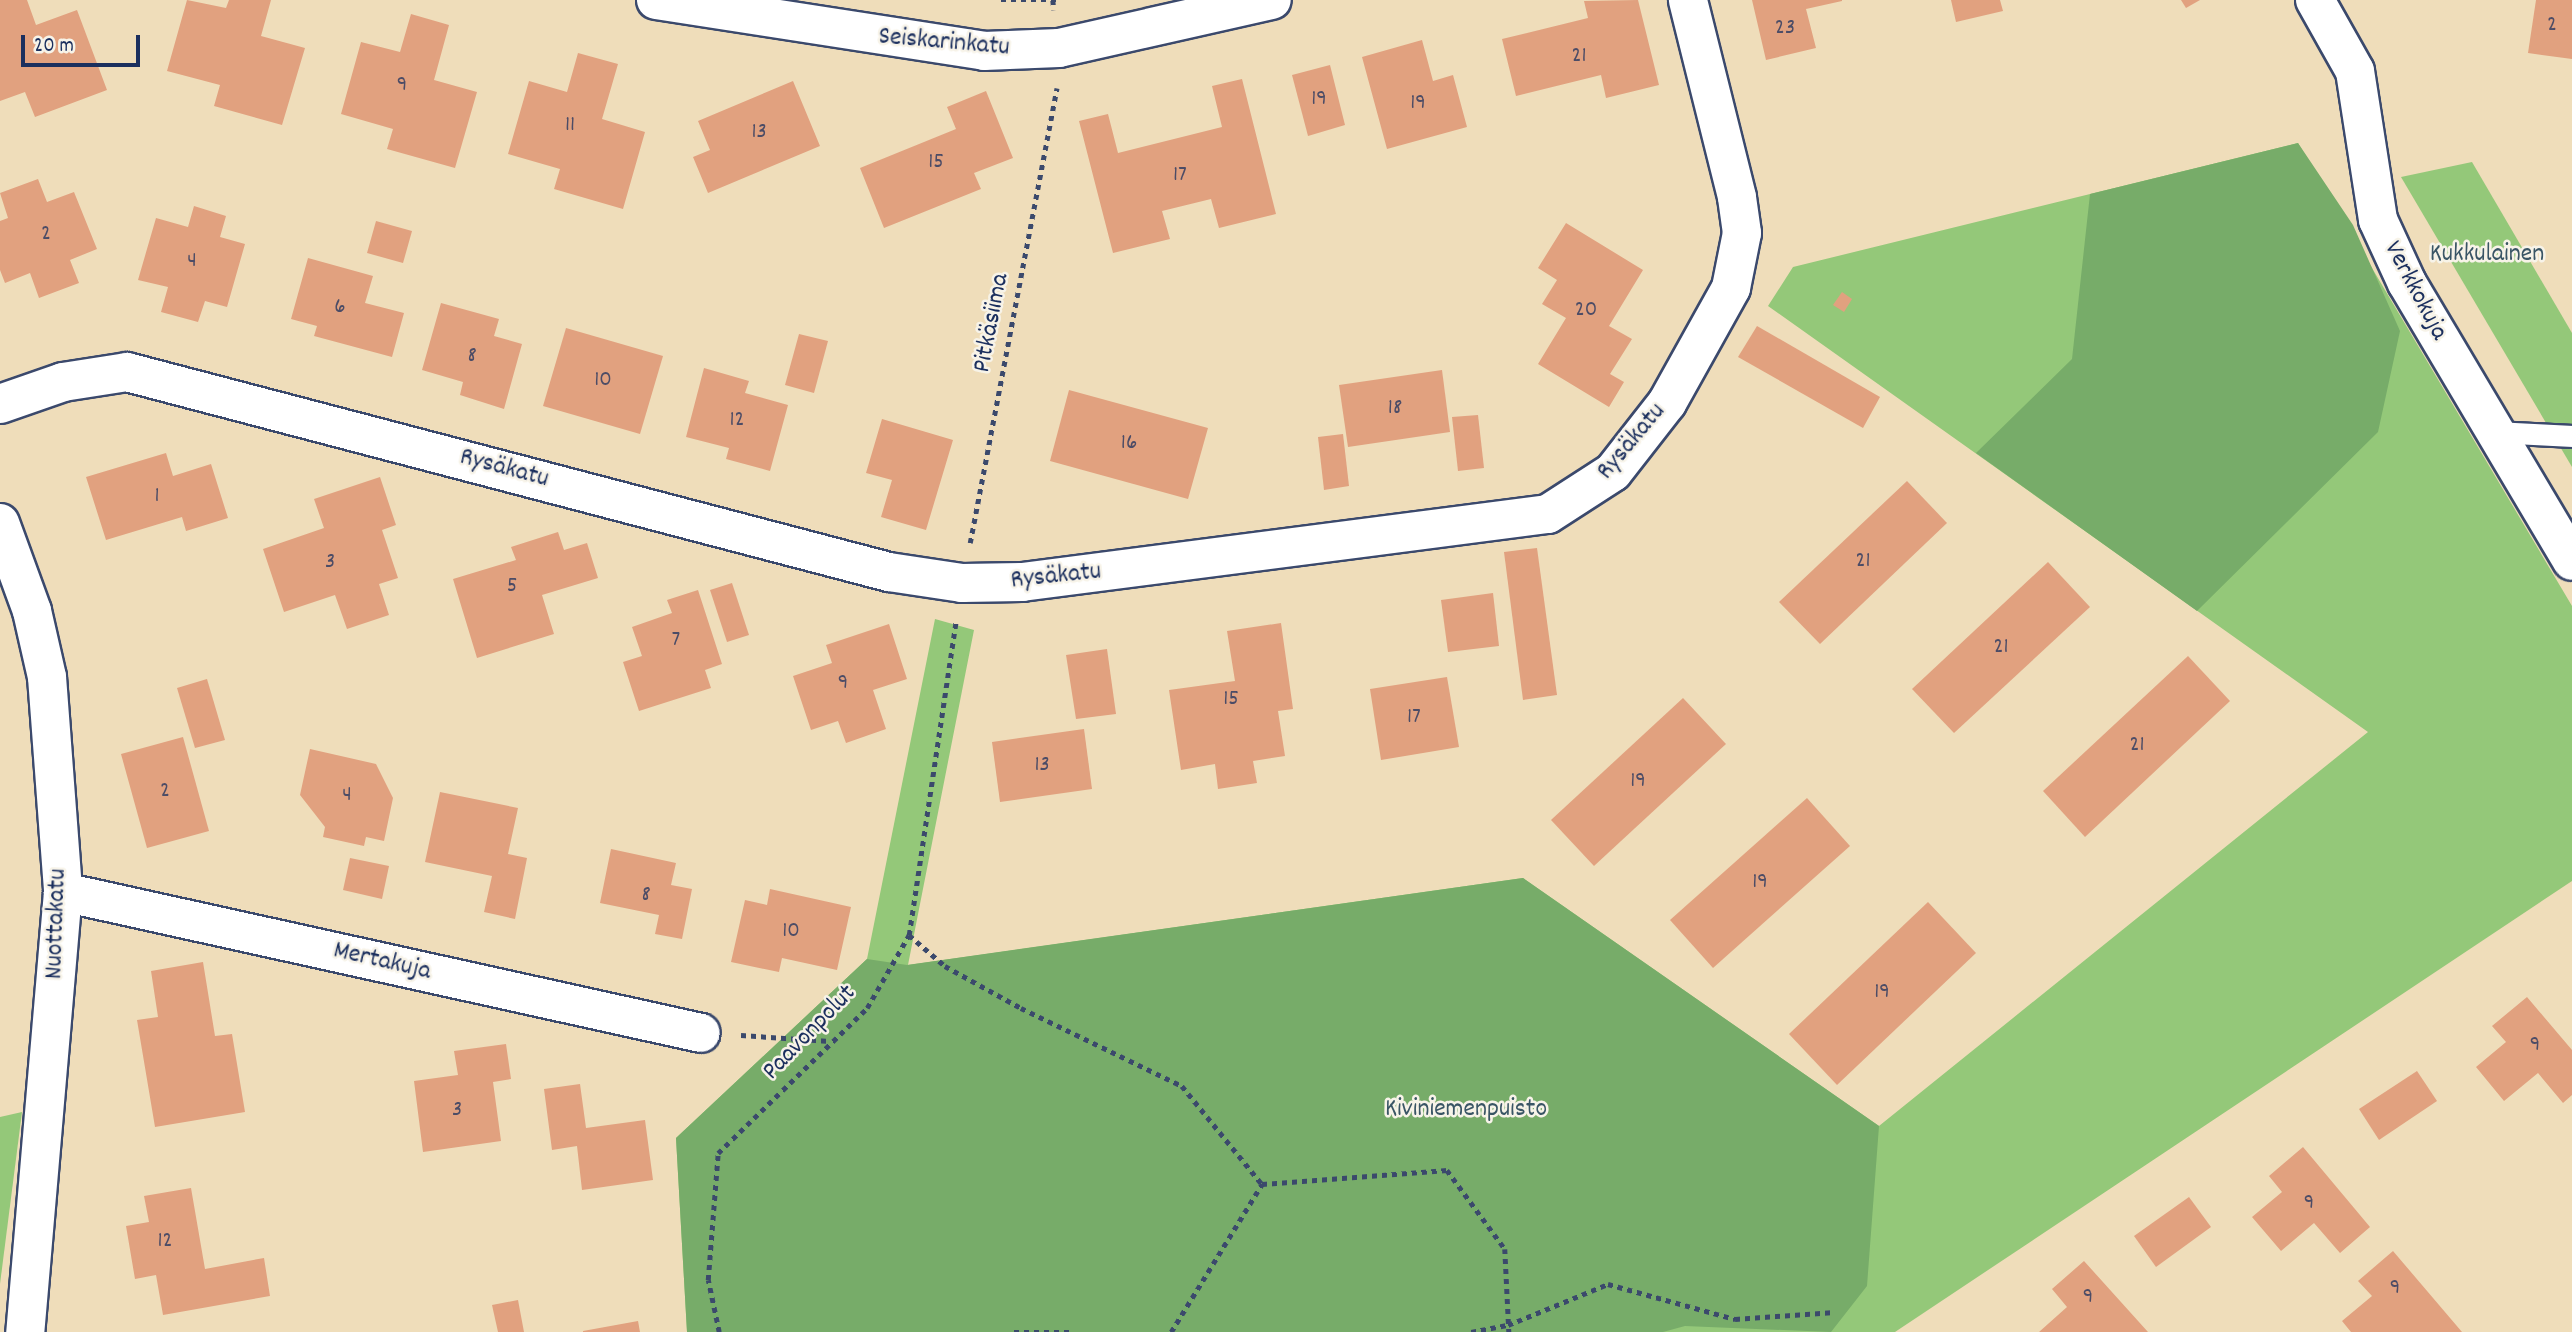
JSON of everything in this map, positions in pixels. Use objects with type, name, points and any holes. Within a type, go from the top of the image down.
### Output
[{"type":"street","name":"Seiskarinkatu","points":[[656,0],[984,51],[1059,48],[1272,0]]},
{"type":"street","name":"Rysäkatu","points":[[0,404],[64,382],[127,372],[889,572],[962,583],[1182,564],[1548,514],[1595,486],[1667,403],[1731,288],[1742,233],[1688,0]]},
{"type":"street","name":"Verkkokuja","points":[[2315,0],[2355,71],[2378,220],[2407,284],[2572,561]]},
{"type":"street","name":"Nuottakatu","points":[[0,523],[32,611],[47,677],[63,892],[25,1332]]},
{"type":"street","name":"Mertakuja","points":[[63,892],[701,1033]]},
{"type":"lane","points":[[2495,432],[2572,436]]},
{"type":"path","points":[[1001,0],[1054,0]]},
{"type":"path","name":"Pitkäsiima","points":[[962,583],[1058,84]]},
{"type":"path","name":"Paavonpolut","points":[[719,1332],[708,1280],[718,1153],[867,1008],[909,935],[962,583]]},
{"type":"path","points":[[909,935],[945,966],[1021,1008],[1182,1086],[1262,1184]]},
{"type":"path","points":[[701,1033],[831,1041]]},
{"type":"path","points":[[1262,1184],[1447,1170],[1505,1249],[1510,1332]]},
{"type":"path","points":[[1171,1332],[1262,1184]]},
{"type":"path","points":[[1471,1332],[1508,1325],[1608,1284],[1735,1319],[1835,1312]]},
{"type":"path","points":[[1014,1332],[1070,1332]]},
{"type":"green space","name":"Kiviniemenpuisto","points":[[2298,143],[2572,606],[2572,881],[1895,1332],[687,1332],[676,1138],[867,959],[935,619],[974,630],[908,965],[1523,878],[1879,1126],[2368,732],[1768,306],[1793,267]]},
{"type":"green space","points":[[2298,143],[2353,225],[2400,331],[2378,432],[2197,611],[1976,453],[2072,359],[2090,194]]},
{"type":"green space","name":"Kukkulainen","points":[[2472,162],[2572,333],[2572,467],[2401,177]]},
{"type":"green space","points":[[1523,878],[1879,1126],[1867,1286],[1831,1332],[1685,1326],[1663,1332],[687,1332],[676,1138],[867,959],[907,965]]},
{"type":"green space","points":[[22,1112],[0,1284],[0,1117]]},
{"type":"building","points":[[0,0],[27,0],[36,25],[77,10],[107,90],[35,117],[25,92],[0,101]]},
{"type":"building","points":[[187,0],[226,8],[229,0],[271,0],[261,36],[305,48],[282,125],[214,106],[220,85],[167,71]]},
{"type":"building","points":[[1638,0],[1659,85],[1606,98],[1601,75],[1516,96],[1502,39],[1588,18],[1584,1]]},
{"type":"building","points":[[1752,0],[1842,1],[1806,9],[1816,48],[1766,60]]},
{"type":"building","points":[[1951,0],[2000,0],[2003,11],[1956,22]]},
{"type":"building","points":[[2181,0],[2200,0],[2186,8]]},
{"type":"building","points":[[2536,0],[2572,0],[2572,59],[2528,53]]},
{"type":"building","points":[[411,14],[449,25],[434,80],[477,92],[455,168],[387,149],[393,129],[341,114],[361,42],[400,52]]},
{"type":"building","points":[[1422,40],[1433,81],[1453,75],[1467,127],[1387,149],[1362,57]]},
{"type":"building","points":[[578,53],[618,64],[602,119],[645,132],[623,209],[554,189],[560,169],[508,154],[529,81],[567,92]]},
{"type":"building","points":[[1330,65],[1345,125],[1308,136],[1292,75]]},
{"type":"building","points":[[1242,79],[1276,214],[1219,228],[1211,199],[1162,211],[1170,239],[1113,253],[1079,121],[1108,114],[1118,153],[1222,127],[1212,86]]},
{"type":"building","points":[[793,81],[820,146],[708,193],[693,157],[710,150],[698,121]]},
{"type":"building","points":[[986,91],[1013,158],[974,173],[981,189],[884,228],[860,168],[956,129],[947,107]]},
{"type":"building","points":[[38,179],[47,202],[74,192],[97,249],[70,260],[79,283],[39,298],[30,273],[5,283],[0,270],[0,221],[8,218],[0,193]]},
{"type":"building","points":[[194,206],[226,216],[220,237],[245,244],[227,307],[205,301],[198,322],[161,312],[168,287],[138,280],[156,218],[188,227]]},
{"type":"building","points":[[376,221],[412,231],[403,263],[367,253]]},
{"type":"building","points":[[1566,223],[1643,270],[1609,326],[1632,339],[1610,374],[1624,382],[1609,407],[1538,364],[1566,318],[1542,304],[1557,280],[1538,268]]},
{"type":"building","points":[[308,258],[373,276],[365,303],[404,313],[392,357],[314,336],[317,326],[291,319]]},
{"type":"building","points":[[1842,292],[1852,299],[1844,312],[1833,305]]},
{"type":"building","points":[[441,303],[499,319],[494,336],[522,344],[504,409],[460,395],[463,382],[422,370]]},
{"type":"building","points":[[1757,326],[1880,397],[1863,428],[1738,357]]},
{"type":"building","points":[[566,328],[663,356],[640,434],[543,406]]},
{"type":"building","points":[[799,334],[828,341],[814,393],[785,385]]},
{"type":"building","points":[[704,368],[749,381],[745,393],[788,405],[770,471],[726,459],[729,448],[686,437]]},
{"type":"building","points":[[1442,370],[1450,432],[1348,447],[1339,385]]},
{"type":"building","points":[[1069,390],[1208,428],[1188,499],[1050,461]]},
{"type":"building","points":[[1478,415],[1484,468],[1458,471],[1452,417]]},
{"type":"building","points":[[882,419],[953,440],[926,530],[881,517],[892,480],[866,473]]},
{"type":"building","points":[[1343,434],[1349,486],[1324,490],[1318,437]]},
{"type":"building","points":[[166,453],[173,476],[211,464],[228,518],[186,531],[182,517],[106,540],[86,477]]},
{"type":"building","points":[[380,477],[396,525],[382,530],[398,578],[379,584],[389,615],[347,629],[335,595],[284,612],[263,549],[324,528],[314,499]]},
{"type":"building","points":[[1907,481],[1947,523],[1820,644],[1779,602]]},
{"type":"building","points":[[558,532],[564,550],[587,543],[598,578],[542,595],[554,634],[477,658],[453,579],[516,560],[511,547]]},
{"type":"building","points":[[1537,548],[1557,695],[1523,700],[1504,552]]},
{"type":"building","points":[[2048,562],[2090,607],[1954,733],[1912,689]]},
{"type":"building","points":[[732,583],[749,635],[727,642],[710,590]]},
{"type":"building","points":[[698,590],[722,664],[705,670],[711,688],[639,711],[623,662],[642,656],[632,627],[672,613],[667,600]]},
{"type":"building","points":[[1493,593],[1499,646],[1448,652],[1441,600]]},
{"type":"building","points":[[1281,623],[1293,709],[1278,711],[1285,756],[1253,761],[1257,783],[1218,789],[1215,764],[1181,770],[1169,690],[1235,681],[1227,631]]},
{"type":"building","points":[[889,624],[907,679],[873,690],[886,729],[846,743],[838,721],[811,730],[793,676],[832,663],[826,645]]},
{"type":"building","points":[[1107,649],[1116,714],[1076,719],[1066,655]]},
{"type":"building","points":[[2188,656],[2230,701],[2085,837],[2043,791]]},
{"type":"building","points":[[1447,677],[1459,747],[1381,760],[1370,689]]},
{"type":"building","points":[[207,679],[225,740],[195,748],[177,688]]},
{"type":"building","points":[[1683,698],[1726,744],[1594,866],[1551,820]]},
{"type":"building","points":[[1084,729],[1092,789],[1000,802],[992,742]]},
{"type":"building","points":[[183,737],[209,831],[147,848],[121,754]]},
{"type":"building","points":[[310,749],[376,764],[393,798],[384,841],[366,837],[364,846],[323,837],[325,827],[300,795]]},
{"type":"building","points":[[440,792],[518,808],[508,854],[527,858],[515,919],[484,912],[492,876],[425,862]]},
{"type":"building","points":[[1807,798],[1850,846],[1713,968],[1670,920]]},
{"type":"building","points":[[611,849],[676,863],[671,885],[692,889],[682,939],[655,934],[659,915],[600,903]]},
{"type":"building","points":[[350,858],[389,866],[382,899],[343,890]]},
{"type":"building","points":[[770,889],[851,907],[837,970],[782,958],[779,972],[731,962],[745,900],[767,905]]},
{"type":"building","points":[[1928,902],[1976,953],[1837,1085],[1789,1034]]},
{"type":"building","points":[[203,962],[215,1036],[232,1034],[245,1112],[155,1127],[137,1020],[158,1017],[151,971]]},
{"type":"building","points":[[2527,997],[2572,1050],[2572,1095],[2563,1103],[2538,1073],[2504,1101],[2476,1067],[2506,1042],[2492,1026]]},
{"type":"building","points":[[506,1044],[511,1079],[493,1082],[501,1141],[423,1152],[414,1081],[458,1075],[454,1051]]},
{"type":"building","points":[[2417,1071],[2437,1101],[2379,1140],[2359,1109]]},
{"type":"building","points":[[580,1084],[586,1128],[645,1120],[653,1180],[582,1190],[577,1146],[552,1150],[544,1089]]},
{"type":"building","points":[[2303,1147],[2370,1227],[2340,1253],[2314,1223],[2281,1251],[2252,1217],[2282,1192],[2269,1176]]},
{"type":"building","points":[[191,1188],[205,1269],[264,1258],[270,1296],[163,1315],[156,1275],[135,1279],[126,1226],[149,1222],[144,1196]]},
{"type":"building","points":[[2189,1197],[2211,1227],[2156,1267],[2134,1236]]},
{"type":"building","points":[[2393,1251],[2462,1332],[2351,1332],[2342,1321],[2372,1296],[2358,1281]]},
{"type":"building","points":[[2084,1261],[2148,1332],[2039,1332],[2067,1307],[2052,1289]]},
{"type":"building","points":[[518,1300],[524,1332],[498,1332],[492,1305]]},
{"type":"building","points":[[638,1321],[640,1332],[583,1332],[583,1331]]}]
